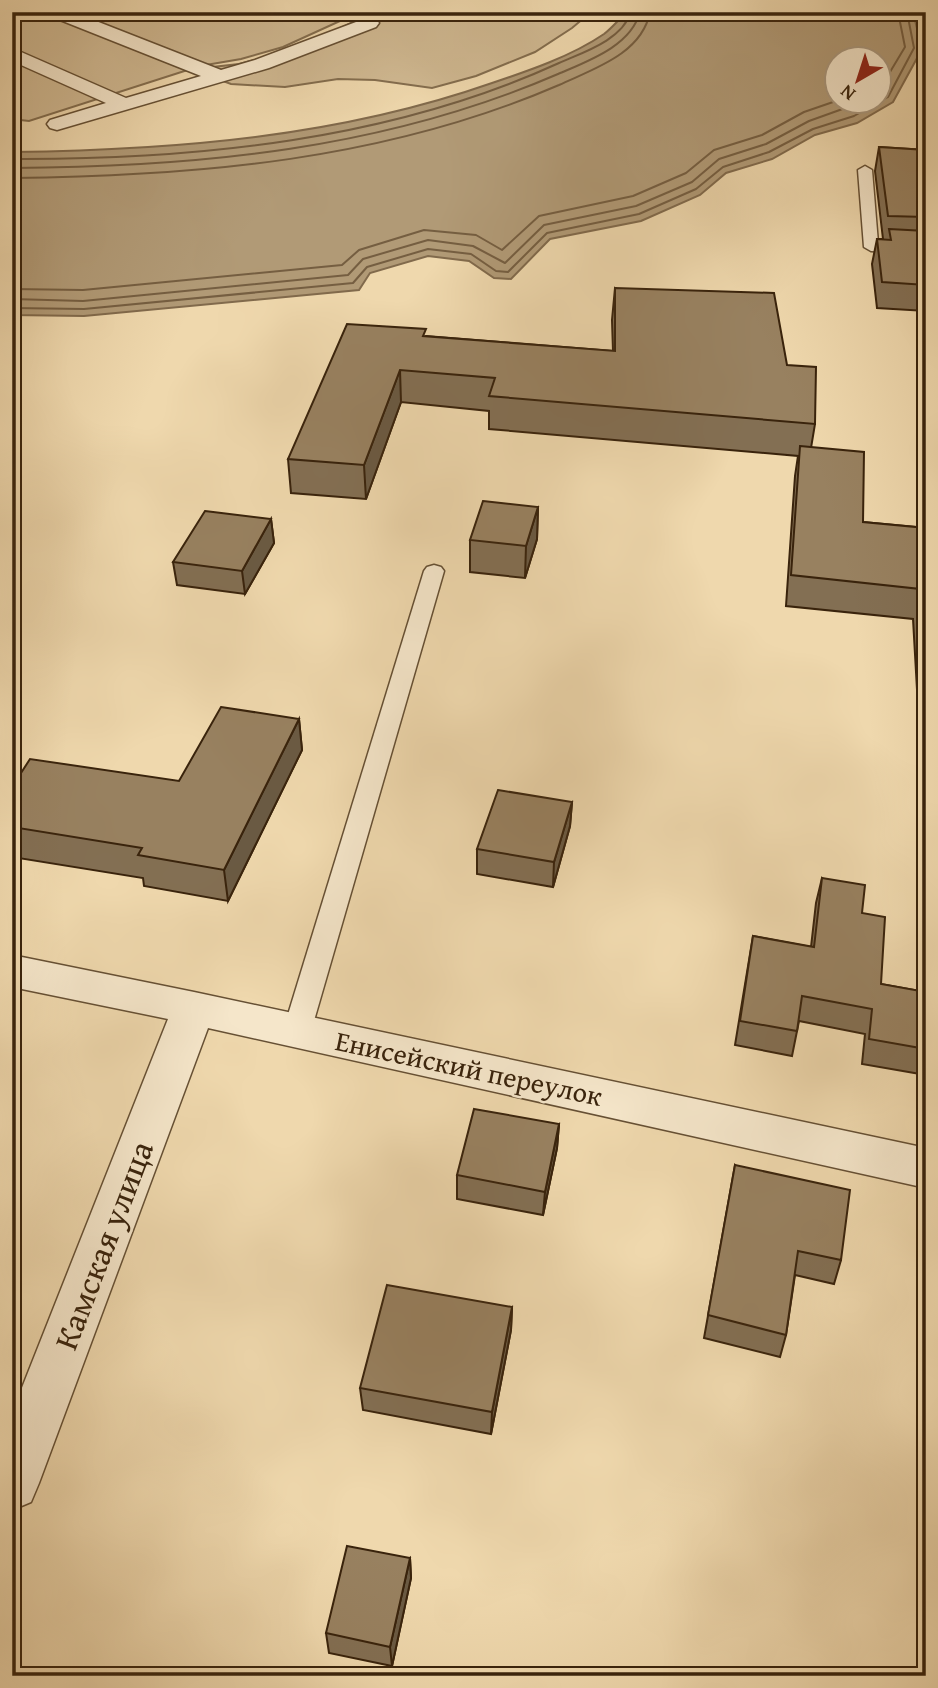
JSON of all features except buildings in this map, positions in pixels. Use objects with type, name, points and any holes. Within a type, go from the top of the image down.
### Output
[{"type":"street","points":[[56,12],[217,75]]},
{"type":"street","points":[[57,124],[262,64],[370,23],[338,12]]},
{"type":"street","points":[[12,54],[124,104]]},
{"type":"street","name":"Енисейский переулок","points":[[12,971],[194,1008],[926,1168]]},
{"type":"street","name":"Камская улица","points":[[12,1483],[194,1008]]},
{"type":"lane","points":[[865,170],[871,247],[926,250]]},
{"type":"lane","points":[[297,1031],[434,571]]},
{"type":"shaded area","points":[[12,12],[346,12],[351,16],[283,47],[241,59],[200,66],[29,121],[12,119]]},
{"type":"shaded area","points":[[361,12],[591,12],[535,52],[476,76],[432,88],[375,80],[338,79],[285,87],[231,84],[204,74],[204,68],[239,64],[293,50],[362,18]]},
{"type":"water","points":[[627,12],[913,12],[922,49],[892,103],[892,46],[822,46],[822,116],[869,116],[857,123],[815,135],[772,159],[726,173],[700,195],[641,221],[550,239],[511,279],[494,278],[469,261],[428,256],[370,273],[359,290],[84,316],[12,315],[12,152],[195,144],[315,128],[434,101],[506,78],[550,62],[604,34]]}]
